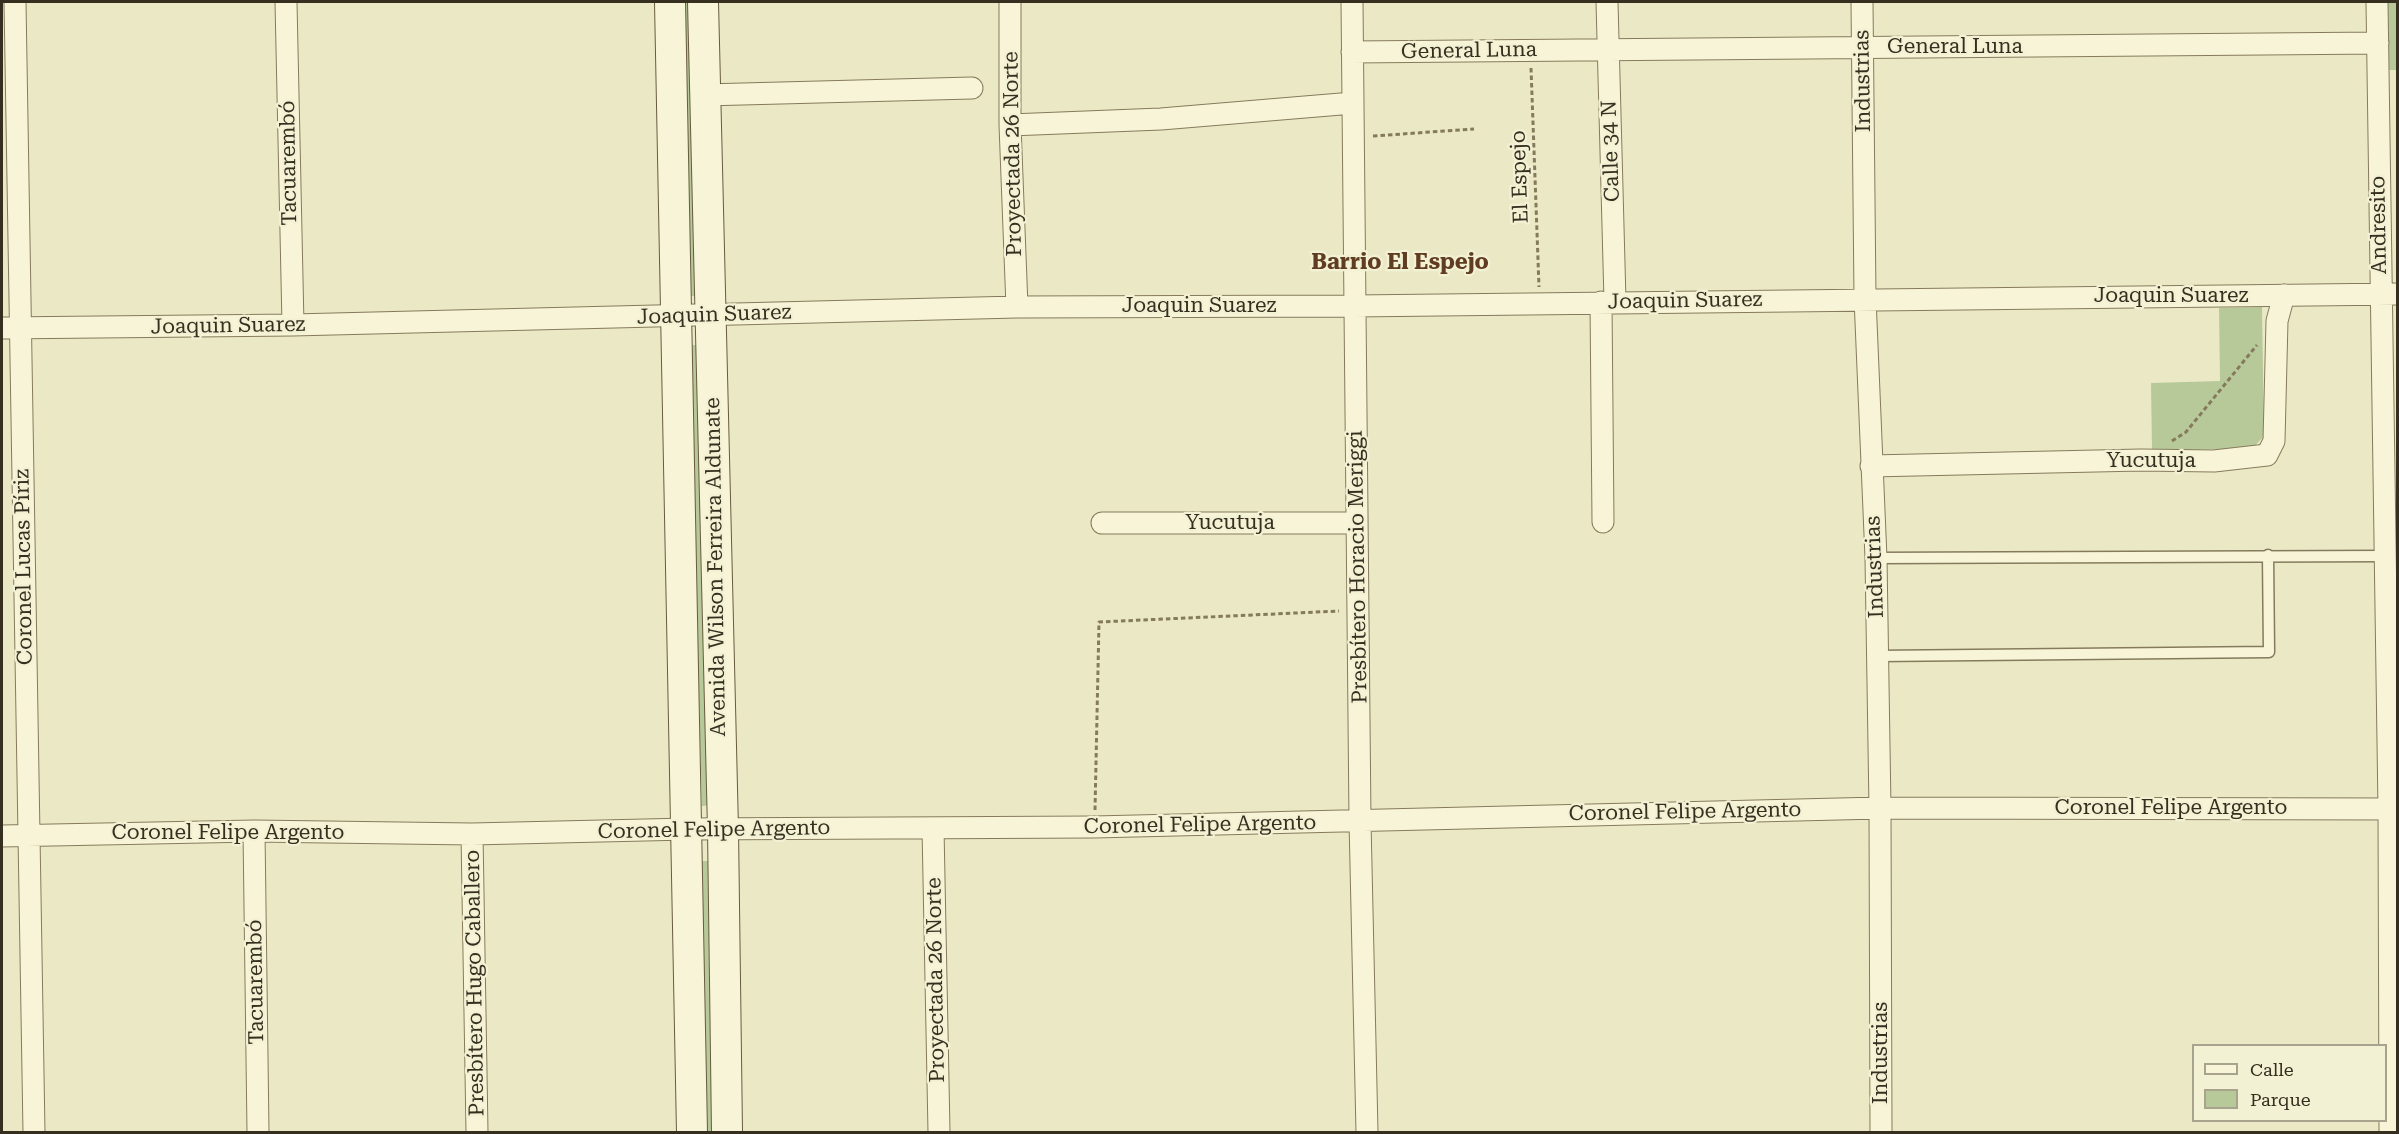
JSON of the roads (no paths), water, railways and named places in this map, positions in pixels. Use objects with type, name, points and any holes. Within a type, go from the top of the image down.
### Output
[{"type":"street","name":"Coronel Lucas Píriz","points":[[15,2],[11,327],[28,836],[34,1132]]},
{"type":"street","name":"Tacuarembó","points":[[286,2],[292,325]]},
{"type":"street","name":"Avenida Wilson Ferreira Aldunate","points":[[670,2],[675,316],[688,829],[692,1132]]},
{"type":"street","name":"Avenida Wilson Ferreira Aldunate","points":[[703,2],[723,829],[727,1132]]},
{"type":"street","name":"Proyectada 26 Norte","points":[[1010,2],[1010,125],[1017,307]]},
{"type":"street","name":"Presbítero Horacio Meriggi","points":[[1352,2],[1360,821],[1367,1132]]},
{"type":"street","name":"Calle 34 N","points":[[1603,522],[1608,301],[1607,2]]},
{"type":"street","name":"Industrias","points":[[1862,2],[1865,298],[1876,558],[1880,808],[1881,1132]]},
{"type":"street","name":"Andresito","points":[[2377,2],[2389,294],[2384,556],[2393,809],[2390,1132]]},
{"type":"street","name":"General Luna","points":[[1352,52],[2378,43]]},
{"type":"street","points":[[704,95],[972,88]]},
{"type":"street","points":[[1010,125],[1161,119],[1353,104]]},
{"type":"street","name":"Joaquin Suarez","points":[[11,327],[292,325],[1017,307],[1354,306],[1865,298],[2389,294]]},
{"type":"street","name":"Yucutuja","points":[[1871,466],[2140,460],[2214,461],[2267,455],[2274,441],[2277,321],[2284,295]]},
{"type":"street","name":"Yucutuja","points":[[1102,523],[1357,523]]},
{"type":"street","name":"Coronel Felipe Argento","points":[[2,836],[254,831],[472,834],[688,829],[1094,828],[1880,808],[2393,809]]},
{"type":"street","name":"Proyectada 26 Norte","points":[[933,828],[939,1132]]},
{"type":"street","name":"Tacuarembó","points":[[254,831],[258,1132]]},
{"type":"street","name":"Presbítero Hugo Caballero","points":[[472,834],[477,1132]]},
{"type":"lane","points":[[1877,656],[2269,652],[2268,555]]},
{"type":"lane","points":[[1876,558],[2384,556]]},
{"type":"district","name":"Barrio El Espejo","points":[[1400,263]]}]
